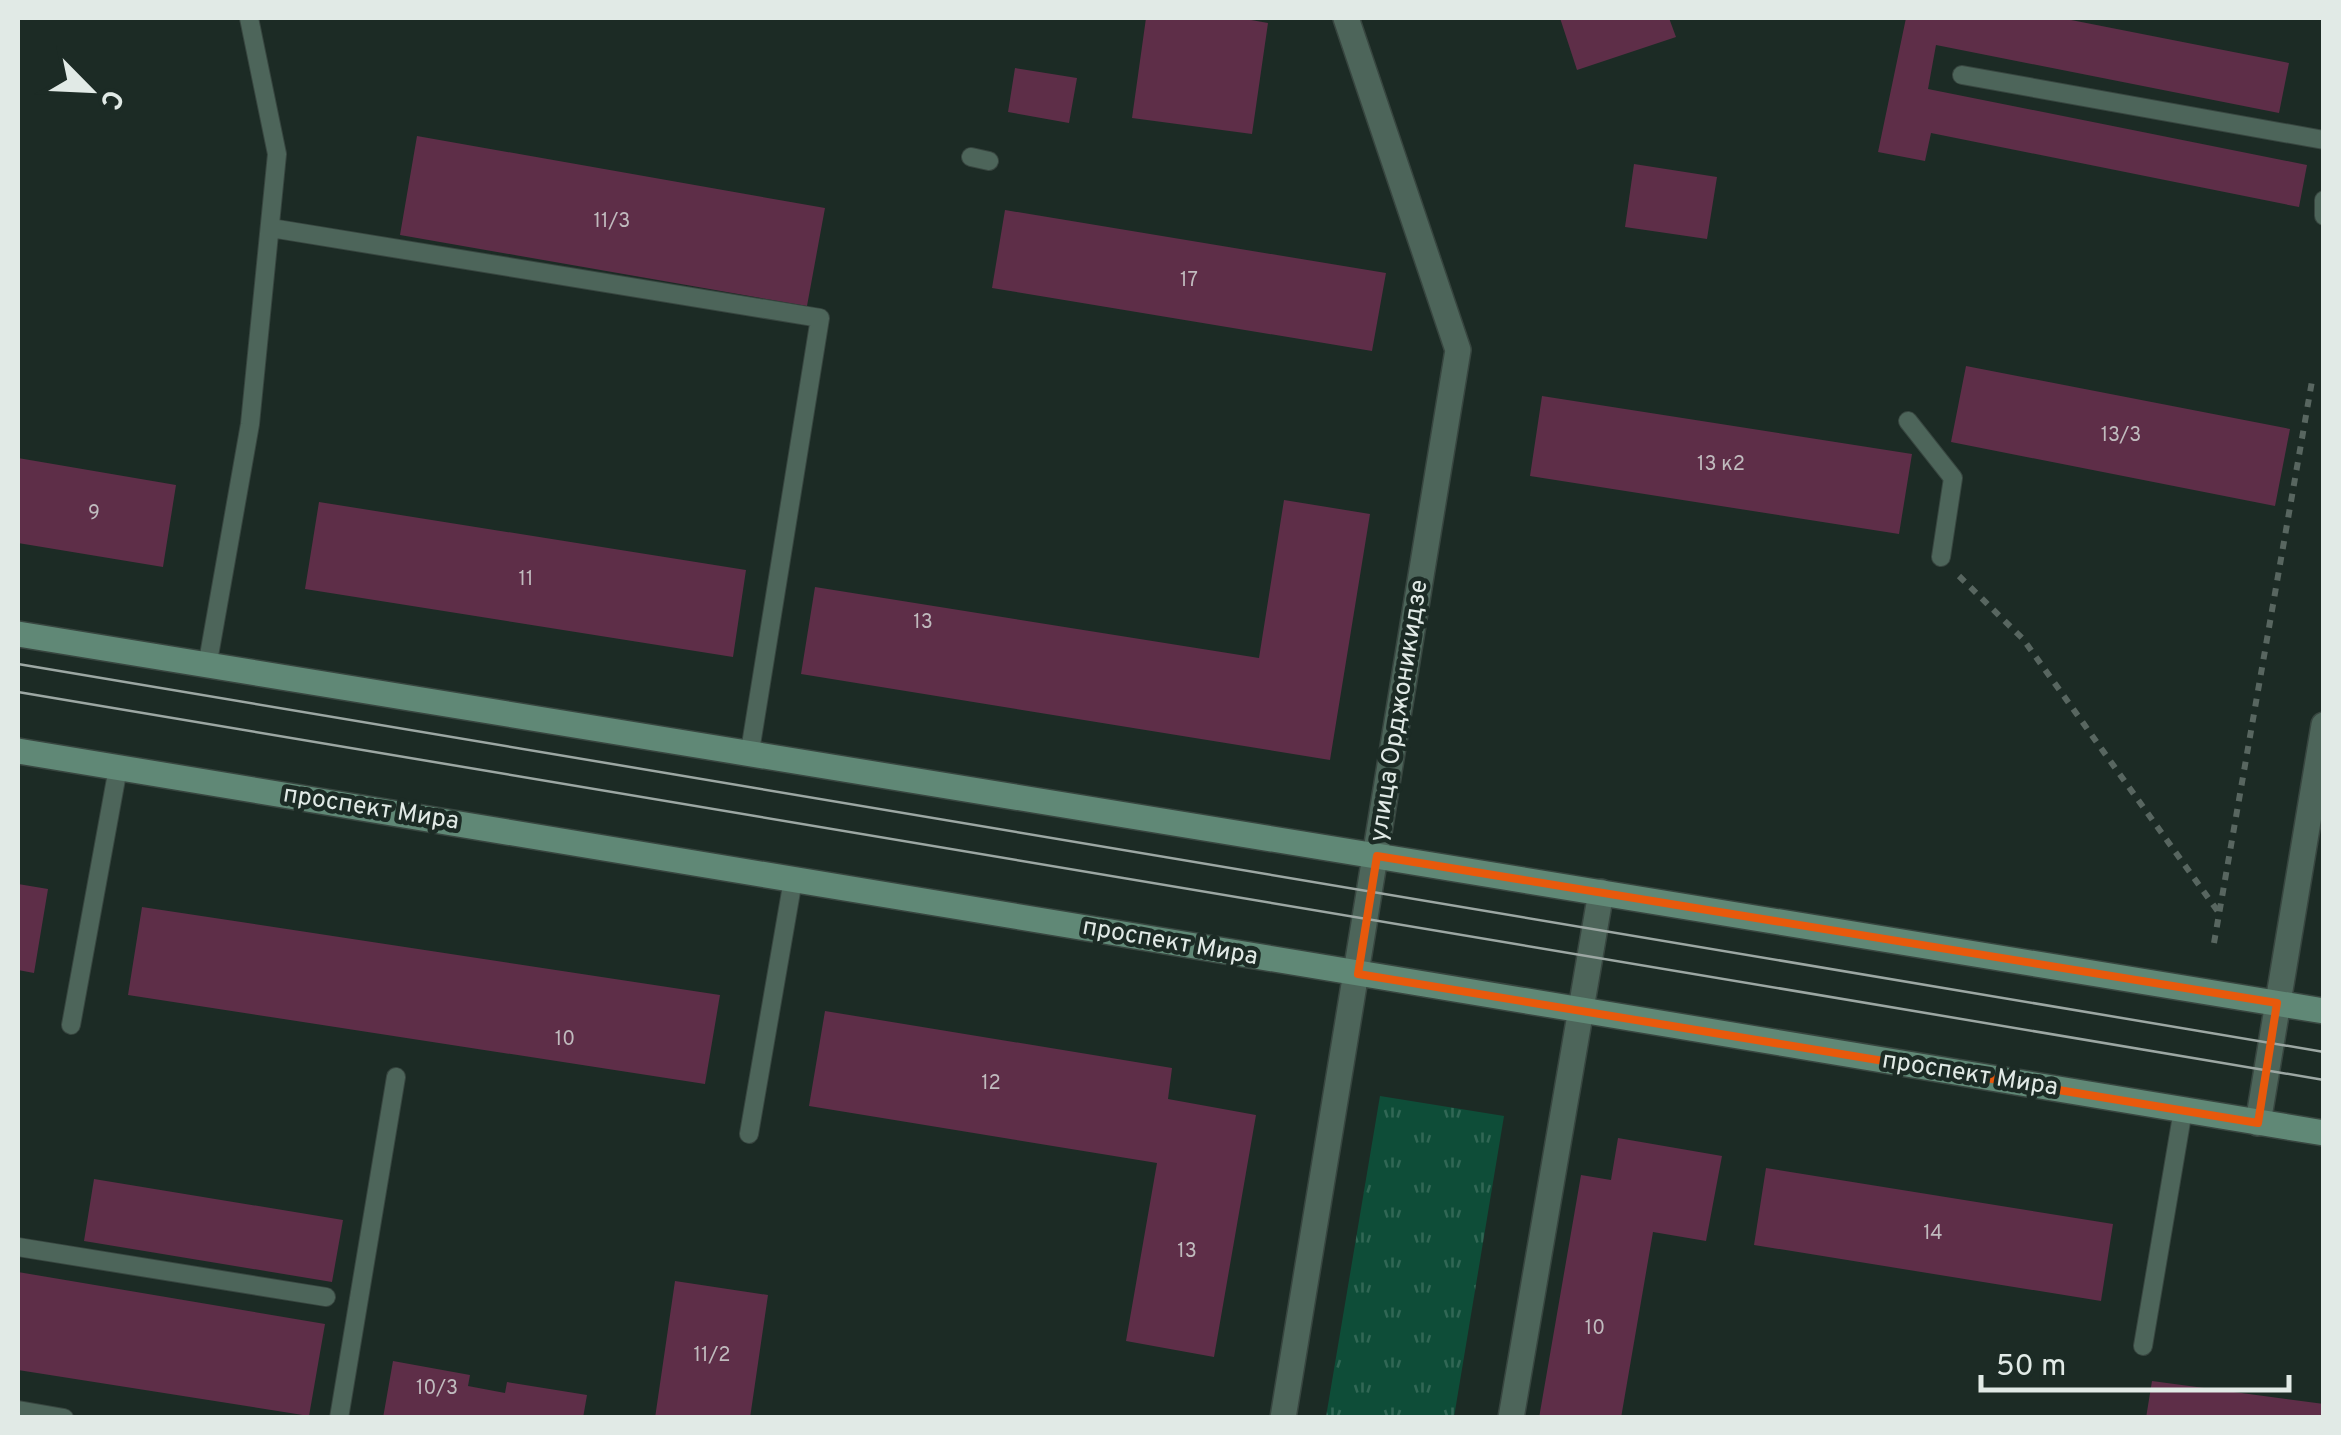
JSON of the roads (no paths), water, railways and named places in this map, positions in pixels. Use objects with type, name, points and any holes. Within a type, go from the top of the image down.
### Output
[{"type":"main road","points":[[18,634],[2324,1011]]},
{"type":"main road","name":"проспект Мира","points":[[18,752],[2324,1133]]},
{"type":"street","name":"улица Орджоникидзе","points":[[1284,1418],[1458,350],[1346,18]]},
{"type":"street","points":[[2258,1122],[2324,725]]},
{"type":"street","points":[[1511,1418],[1601,892]]},
{"type":"lane","points":[[207,667],[250,424],[277,154],[249,18]]},
{"type":"lane","points":[[1962,75],[2324,140]]},
{"type":"lane","points":[[2324,200],[2324,216]]},
{"type":"lane","points":[[271,228],[820,318],[750,752]]},
{"type":"lane","points":[[1908,421],[1953,478],[1940,557]]},
{"type":"lane","points":[[72,1024],[118,768]]},
{"type":"lane","points":[[749,1134],[793,880]]},
{"type":"lane","points":[[339,1418],[396,1077]]},
{"type":"lane","points":[[2143,1346],[2183,1110]]},
{"type":"lane","points":[[18,1247],[326,1297]]},
{"type":"lane","points":[[18,1410],[64,1418]]},
{"type":"tram line","points":[[18,664],[2324,1052]]},
{"type":"tram line","points":[[18,692],[2324,1080]]}]
